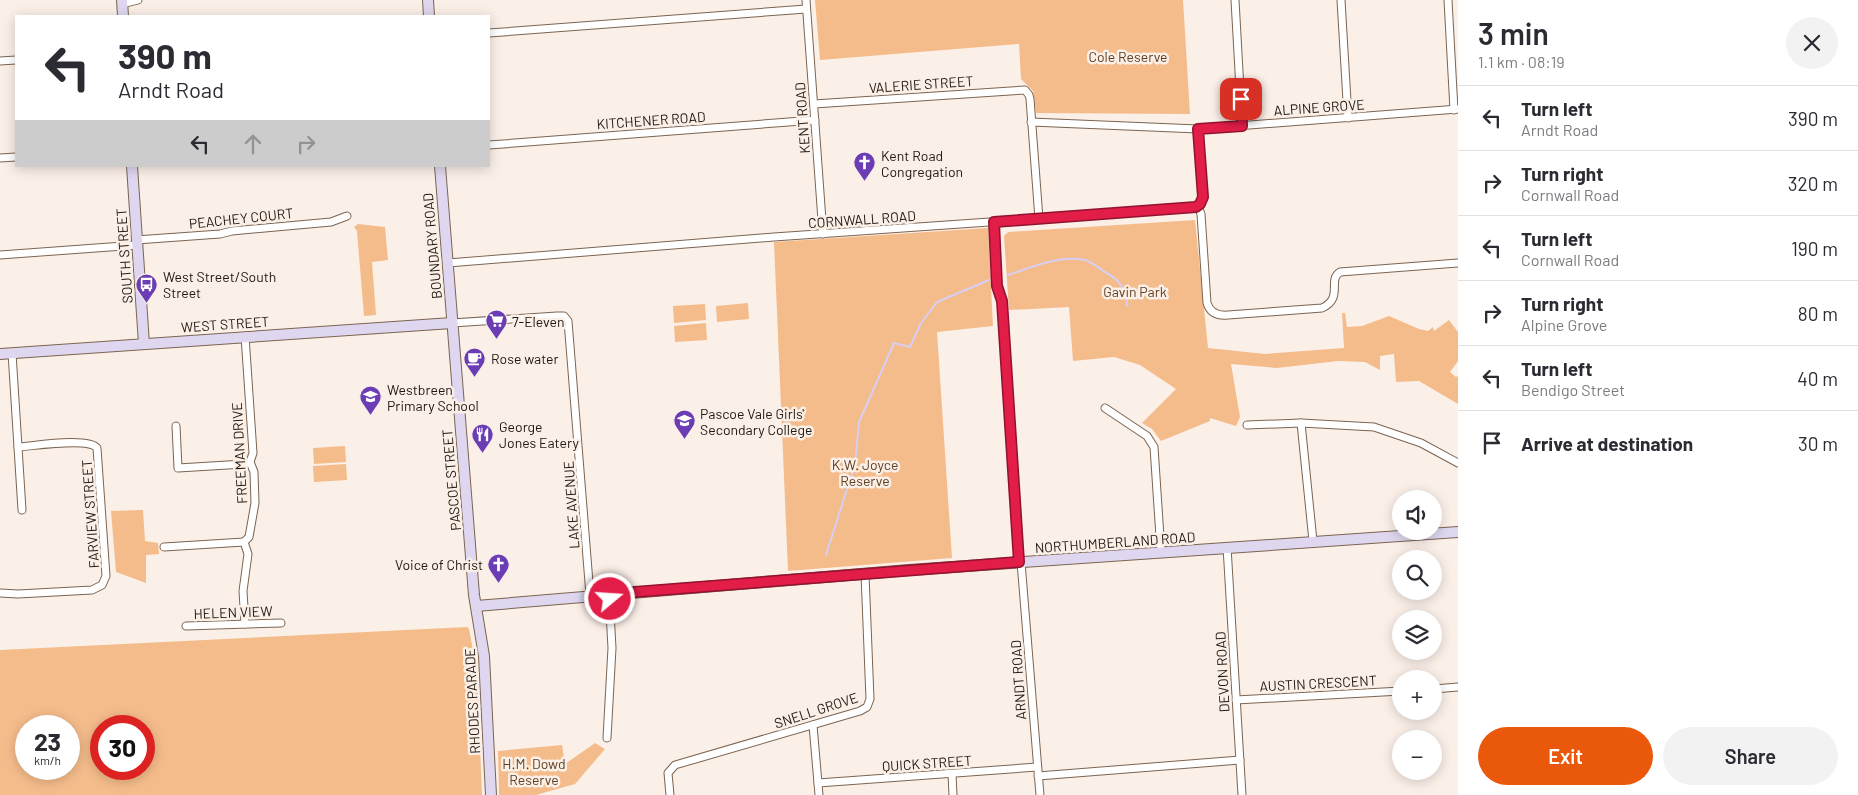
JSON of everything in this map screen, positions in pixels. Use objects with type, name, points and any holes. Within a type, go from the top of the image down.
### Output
[{"type":"street","points":[[122,15],[122,2],[138,0]]},
{"type":"street","points":[[428,0],[429,15]]},
{"type":"street","name":"KENT ROAD","points":[[806,0],[823,234]]},
{"type":"street","points":[[1235,0],[1242,126]]},
{"type":"street","points":[[1341,0],[1348,118]]},
{"type":"street","points":[[1448,0],[1456,110]]},
{"type":"street","points":[[490,33],[806,9]]},
{"type":"street","points":[[0,61],[15,60]]},
{"type":"street","name":"VALERIE STREET","points":[[814,104],[1025,90],[1029,95],[1032,122]]},
{"type":"street","name":"ALPINE GROVE","points":[[1032,122],[1198,129],[1456,110]]},
{"type":"street","name":"KITCHENER ROAD","points":[[490,145],[815,120]]},
{"type":"street","points":[[1032,122],[1039,219]]},
{"type":"street","points":[[1198,129],[1203,191],[1202,201],[1198,206],[1201,214],[1207,303],[1210,309],[1217,315],[1322,308],[1334,298],[1335,279],[1337,273],[1340,272],[1458,263]]},
{"type":"street","points":[[0,158],[15,157]]},
{"type":"street","name":"SOUTH STREET","points":[[132,167],[144,344]]},
{"type":"street","name":"BOUNDARY ROAD","points":[[440,167],[452,323]]},
{"type":"street","name":"CORNWALL ROAD","points":[[448,264],[823,234],[1188,209],[1198,206]]},
{"type":"street","name":"PEACHEY COURT","points":[[0,255],[220,234],[232,230],[331,222],[347,216]]},
{"type":"street","name":"ARNDT ROAD","points":[[994,222],[997,286],[1002,301],[1020,562],[1040,795]]},
{"type":"street","name":"LAKE AVENUE","points":[[452,323],[557,316],[564,316],[568,321],[590,596]]},
{"type":"street","name":"WEST STREET","points":[[0,354],[452,323]]},
{"type":"street","name":"PASCOE STREET","points":[[452,323],[476,606]]},
{"type":"street","name":"FREEMAN DRIVE","points":[[245,336],[253,452],[250,462],[254,472],[256,503],[249,537],[244,542],[248,554],[243,591],[246,624]]},
{"type":"street","points":[[12,353],[22,510]]},
{"type":"street","points":[[1105,408],[1148,436],[1154,448],[1161,552]]},
{"type":"street","points":[[1247,425],[1301,423],[1374,427],[1421,443],[1458,463]]},
{"type":"street","points":[[1301,423],[1312,541]]},
{"type":"street","points":[[176,426],[178,468],[250,462]]},
{"type":"street","name":"FARVIEW STREET","points":[[0,593],[18,594],[92,590],[102,585],[106,576],[97,448],[94,445],[82,442],[18,446]]},
{"type":"street","name":"NORTHUMBERLAND ROAD","points":[[476,606],[1020,562],[1458,532]]},
{"type":"street","points":[[164,547],[244,542]]},
{"type":"street","name":"DEVON ROAD","points":[[1227,547],[1242,795]]},
{"type":"street","name":"SNELL GROVE","points":[[670,795],[668,773],[675,765],[865,709],[869,704],[865,574]]},
{"type":"street","points":[[607,738],[612,648],[609,594]]},
{"type":"street","name":"RHODES PARADE","points":[[476,606],[484,656],[491,795]]},
{"type":"street","name":"HELEN VIEW","points":[[186,626],[282,622]]},
{"type":"street","points":[[1442,688],[1458,687]]},
{"type":"street","name":"AUSTIN CRESCENT","points":[[1236,700],[1392,691]]},
{"type":"street","points":[[813,725],[819,795]]},
{"type":"street","points":[[1038,776],[1240,760]]},
{"type":"street","name":"QUICK STREET","points":[[818,783],[1037,767]]},
{"type":"street","points":[[952,774],[953,795]]},
{"type":"green space","name":"Cole Reserve","points":[[815,0],[1183,0],[1190,114],[1036,113],[1033,91],[1021,79],[1019,44],[820,60]]},
{"type":"green space","name":"Gavin Park","points":[[1195,220],[1208,348],[1265,354],[1344,348],[1342,313],[1345,313],[1347,327],[1362,326],[1389,316],[1419,329],[1428,331],[1433,327],[1434,331],[1449,320],[1458,332],[1458,361],[1450,372],[1456,377],[1458,376],[1458,404],[1419,381],[1396,382],[1394,354],[1380,356],[1380,370],[1365,362],[1338,361],[1277,368],[1231,364],[1240,417],[1236,426],[1210,418],[1210,421],[1161,441],[1152,429],[1142,423],[1176,389],[1140,365],[1114,357],[1073,361],[1069,307],[1009,310],[1004,236],[1008,232]]},
{"type":"green space","points":[[358,224],[385,227],[388,260],[372,262],[376,315],[364,316],[357,231],[354,227]]},
{"type":"green space","name":"K.W. Joyce Reserve","points":[[988,228],[993,326],[937,332],[952,558],[788,571],[774,242]]},
{"type":"green space","points":[[748,303],[749,319],[717,322],[716,306]]},
{"type":"green space","points":[[705,304],[706,320],[674,323],[673,306]]},
{"type":"green space","points":[[706,323],[707,340],[675,342],[674,326]]},
{"type":"green space","points":[[345,446],[346,462],[314,464],[313,448]]},
{"type":"green space","points":[[346,464],[347,480],[314,482],[313,466]]},
{"type":"green space","points":[[143,510],[145,541],[158,543],[159,554],[146,555],[146,583],[116,572],[111,511]]},
{"type":"green space","points":[[467,627],[469,629],[477,671],[482,795],[0,795],[0,650]]},
{"type":"green space","name":"H.M. Dowd Reserve","points":[[595,743],[605,749],[575,784],[536,795],[499,795],[498,751],[562,745],[565,764]]},
{"type":"waterway","points":[[1008,275],[1056,260],[1085,260],[1118,282],[1124,290],[1127,306]]},
{"type":"waterway","points":[[826,555],[855,464],[859,422],[894,343],[910,347],[921,323],[937,302],[989,280]]},
{"type":"place","name":"Kent Road Congregation","points":[[865,182]]},
{"type":"place","name":"West Street/South Street","points":[[147,303]]},
{"type":"place","name":"7-Eleven","points":[[496,340]]},
{"type":"place","name":"Rose water","points":[[475,377]]},
{"type":"place","name":"Westbreen Primary School","points":[[371,416]]},
{"type":"place","name":"Pascoe Vale Girls' Secondary College","points":[[684,440]]},
{"type":"place","name":"George Jones Eatery","points":[[483,453]]},
{"type":"place","name":"Voice of Christ","points":[[499,583]]},
{"type":"route","points":[[610,599],[609,594],[1019,562],[1002,301],[997,286],[994,222],[1196,207],[1200,204],[1203,197],[1198,129],[1242,126],[1241,99]]}]
